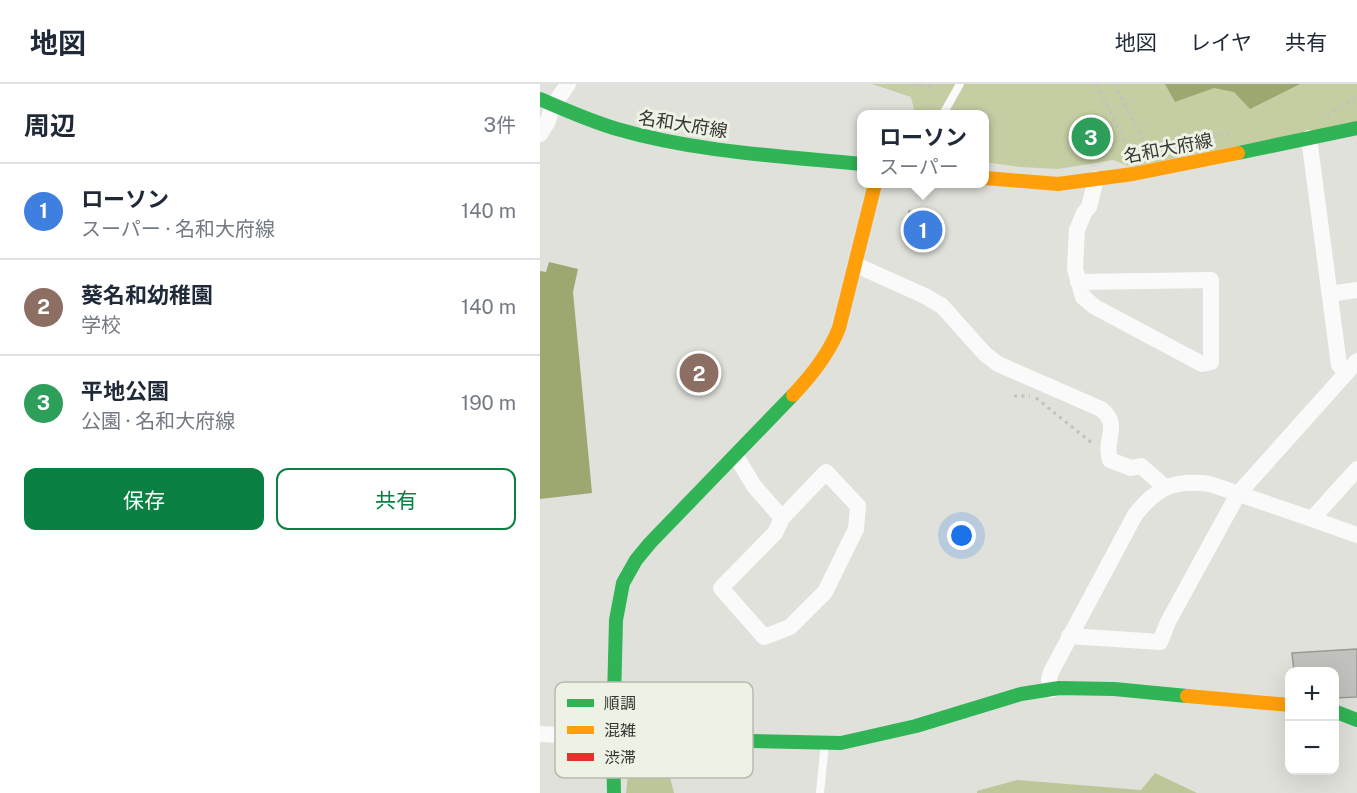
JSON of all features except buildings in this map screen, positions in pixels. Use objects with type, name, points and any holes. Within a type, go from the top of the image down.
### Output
[{"type":"street","points":[[540,134],[547,123],[546,103],[568,84]]},
{"type":"street","name":"名和大府線","points":[[546,103],[621,132],[729,149],[857,164]]},
{"type":"street","name":"名和大府線","points":[[989,178],[1058,184],[1133,174],[1357,128]]},
{"type":"street","points":[[1309,138],[1339,365],[1351,367]]},
{"type":"street","points":[[1078,282],[1211,280],[1211,362],[1202,364],[1095,307],[1083,297],[1078,282],[1075,269],[1077,230],[1089,207],[1096,179]]},
{"type":"street","points":[[614,682],[616,620],[623,583],[636,560],[650,543],[796,392],[818,366],[833,343],[856,265],[875,188]]},
{"type":"street","points":[[856,265],[942,306],[985,354],[998,364],[1101,409],[1109,416],[1112,423],[1107,453],[1110,460],[1131,468],[1141,466],[1165,487]]},
{"type":"street","points":[[1330,294],[1357,290]]},
{"type":"street","points":[[1070,636],[1160,642],[1168,622],[1238,494],[1351,367]]},
{"type":"street","points":[[736,456],[754,486],[782,518]]},
{"type":"street","points":[[1312,519],[1357,469]]},
{"type":"street","points":[[826,472],[858,506],[856,529],[825,592],[790,627],[764,636],[721,588],[776,533],[782,518],[826,472]]},
{"type":"street","points":[[1051,690],[1049,679],[1051,672],[1135,515],[1149,498],[1165,487],[1193,482],[1210,484],[1357,535]]},
{"type":"street","points":[[753,739],[841,743],[916,726],[1021,694],[1051,690],[1114,688],[1285,705]]},
{"type":"street","points":[[1339,713],[1357,720]]},
{"type":"street","points":[[540,734],[555,735]]},
{"type":"street","points":[[614,778],[614,793]]},
{"type":"lane","points":[[945,110],[960,84]]},
{"type":"lane","points":[[820,793],[825,742]]},
{"type":"path","points":[[913,84],[931,87],[934,84]]},
{"type":"path","points":[[1097,84],[1134,161]]},
{"type":"path","points":[[1114,84],[1145,143],[1164,146],[1233,133]]},
{"type":"path","points":[[1326,115],[1354,99],[1357,94]]},
{"type":"path","points":[[1014,396],[1019,394],[1034,397],[1092,443]]},
{"type":"shaded area","points":[[872,84],[1357,84],[1357,122],[1131,167],[1113,160],[1058,169],[1020,167],[989,163],[989,110],[914,110],[911,97]]},
{"type":"shaded area","points":[[1165,84],[1300,84],[1250,109],[1234,92],[1214,88],[1175,102]]},
{"type":"shaded area","points":[[549,262],[578,269],[573,292],[592,493],[540,499],[540,271],[546,272]]},
{"type":"shaded area","points":[[1155,773],[1197,793],[977,793],[977,791],[1017,780],[1141,790]]},
{"type":"shaded area","points":[[628,778],[670,778],[674,793],[626,793]]},
{"type":"traffic: fast","points":[[540,99],[607,126],[647,137],[738,152],[857,164]]},
{"type":"traffic: fast","points":[[1238,153],[1357,128]]},
{"type":"traffic: fast","points":[[614,682],[616,620],[623,583],[636,560],[793,395]]},
{"type":"traffic: fast","points":[[753,741],[841,743],[916,726],[1021,694],[1059,688],[1114,689],[1187,696]]},
{"type":"traffic: fast","points":[[1339,713],[1357,720]]},
{"type":"traffic: fast","points":[[614,778],[614,793]]},
{"type":"traffic: slow","points":[[989,178],[1058,184],[1133,174],[1238,153]]},
{"type":"traffic: slow","points":[[793,395],[819,364],[839,328],[874,188]]},
{"type":"traffic: slow","points":[[1187,696],[1285,705]]},
{"type":"place","name":"平地公園","points":[[1091,137]]},
{"type":"place","name":"ローソン","points":[[923,230]]},
{"type":"place","name":"葵名和幼稚園","points":[[699,373]]}]
